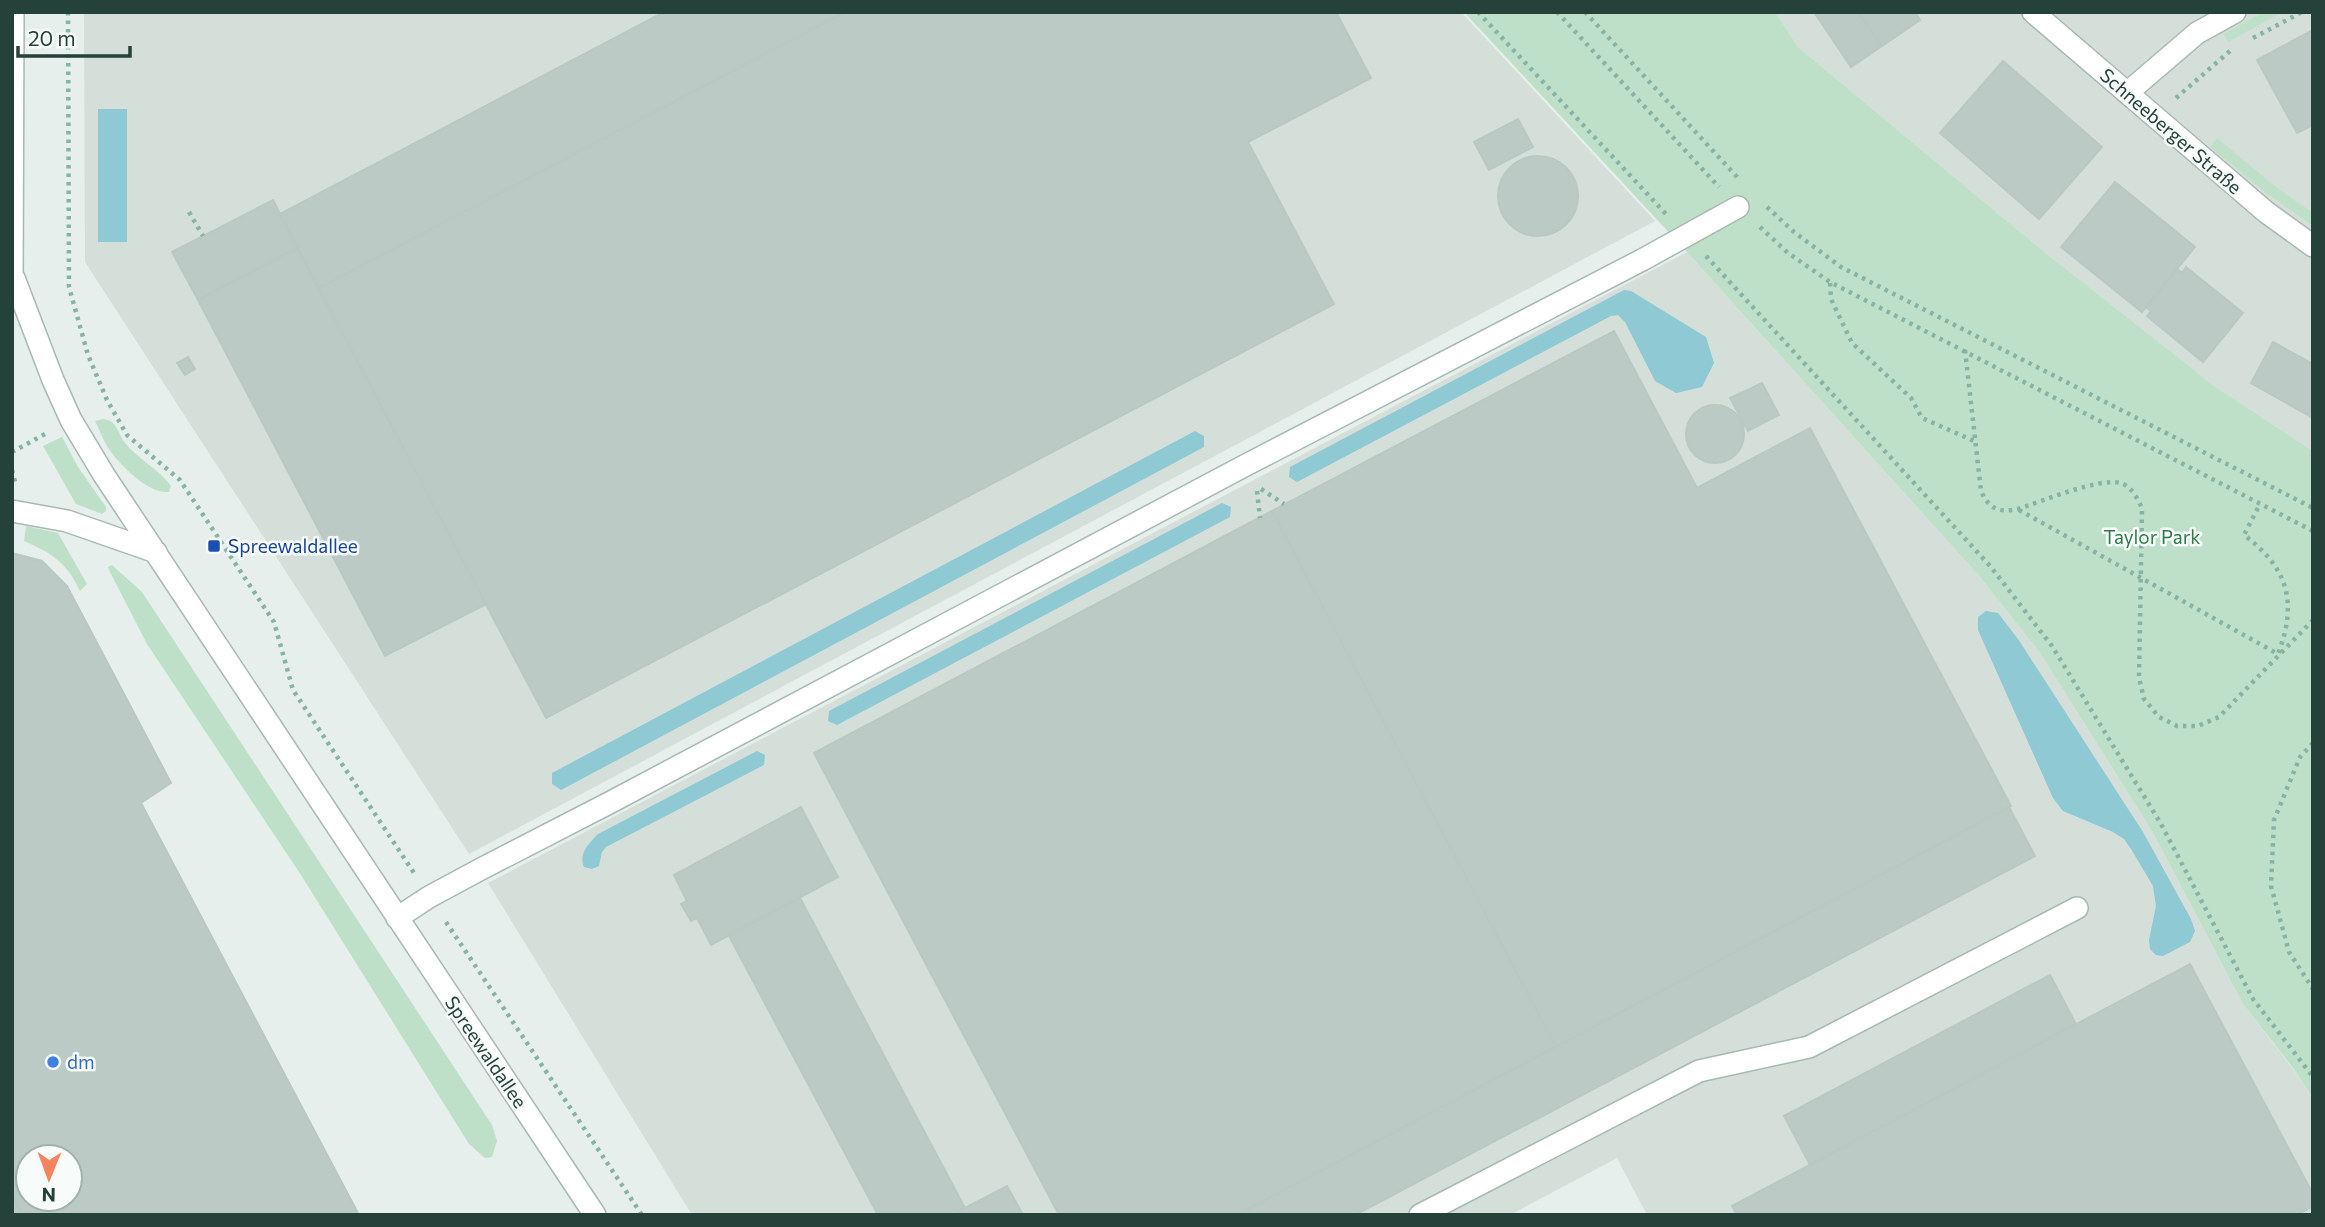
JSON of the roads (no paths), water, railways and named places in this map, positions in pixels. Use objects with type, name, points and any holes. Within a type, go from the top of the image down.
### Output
[{"type":"street","name":"Spreewaldallee","points":[[13,12],[13,281],[71,420],[104,475],[595,1215]]},
{"type":"street","name":"Schneeberger Straße","points":[[2033,12],[2266,212],[2313,246]]},
{"type":"street","points":[[2127,93],[2197,33],[2235,12]]},
{"type":"street","points":[[397,918],[429,897],[1738,207]]},
{"type":"street","points":[[12,512],[67,521],[156,552]]},
{"type":"street","points":[[1420,1215],[1699,1071],[1809,1047],[2077,908]]},
{"type":"water","points":[[98,109],[127,109],[127,242],[98,242]]},
{"type":"water","points":[[1624,290],[1631,291],[1706,337],[1714,363],[1702,387],[1676,393],[1655,381],[1625,322],[1618,315],[1611,316],[1297,482],[1289,477],[1290,467]]},
{"type":"water","points":[[1195,431],[1204,436],[1204,447],[561,790],[552,784],[552,773]]},
{"type":"water","points":[[1222,503],[1231,507],[1230,517],[837,725],[828,721],[829,711]]},
{"type":"water","points":[[1986,611],[1998,613],[2018,639],[2143,832],[2191,919],[2195,931],[2190,942],[2163,956],[2156,955],[2150,949],[2149,940],[2156,906],[2153,886],[2131,849],[2124,839],[2113,832],[2063,811],[2053,798],[1978,630],[1978,617]]},
{"type":"water","points":[[757,751],[765,755],[764,765],[606,847],[599,866],[592,869],[584,867],[583,853],[598,834]]},
{"type":"place","name":"Spreewaldallee","points":[[214,546]]},
{"type":"place","name":"dm","points":[[53,1062]]},
{"type":"park label","name":"Taylor Park","points":[[2152,537]]}]
